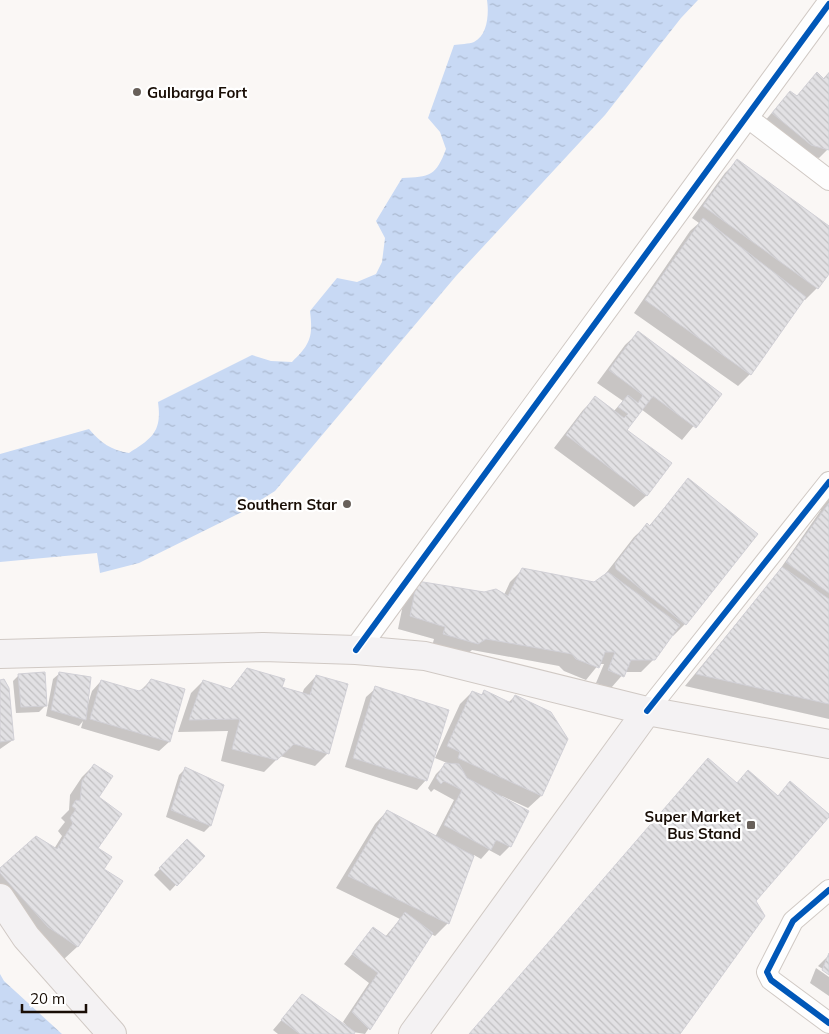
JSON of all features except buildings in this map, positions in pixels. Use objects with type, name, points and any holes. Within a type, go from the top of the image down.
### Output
[{"type":"main road","points":[[0,654],[263,647],[356,650],[425,656],[647,711],[829,744]]},
{"type":"main road","points":[[413,1034],[647,711]]},
{"type":"main road","points":[[0,898],[26,938],[112,1034]]},
{"type":"street","points":[[356,650],[748,118],[829,4]]},
{"type":"street","points":[[748,118],[829,180]]},
{"type":"street","points":[[647,711],[829,482]]},
{"type":"street","points":[[829,890],[793,921],[767,972],[771,980],[829,1023]]},
{"type":"water","points":[[487,0],[698,0],[681,18],[605,115],[456,276],[275,491],[242,512],[139,563],[100,573],[97,553],[0,562],[0,454],[89,429],[107,445],[129,453],[144,443],[154,433],[159,420],[158,402],[252,355],[271,361],[292,362],[307,345],[311,333],[310,311],[337,278],[357,282],[376,274],[382,262],[385,238],[376,221],[402,178],[426,176],[439,165],[446,149],[440,132],[428,118],[454,45],[474,42],[479,39],[485,29],[488,11]]},
{"type":"water","points":[[0,974],[4,981],[62,1034],[0,1034]]},
{"type":"cycle path","points":[[356,650],[829,4]]},
{"type":"cycle path","points":[[647,711],[829,482]]},
{"type":"cycle path","points":[[829,890],[793,921],[767,972],[771,980],[829,1023]]},
{"type":"place","name":"Gulbarga Fort","points":[[137,92]]},
{"type":"place","name":"Southern Star","points":[[347,504]]},
{"type":"place","name":"Super Market Bus Stand","points":[[751,825]]}]
